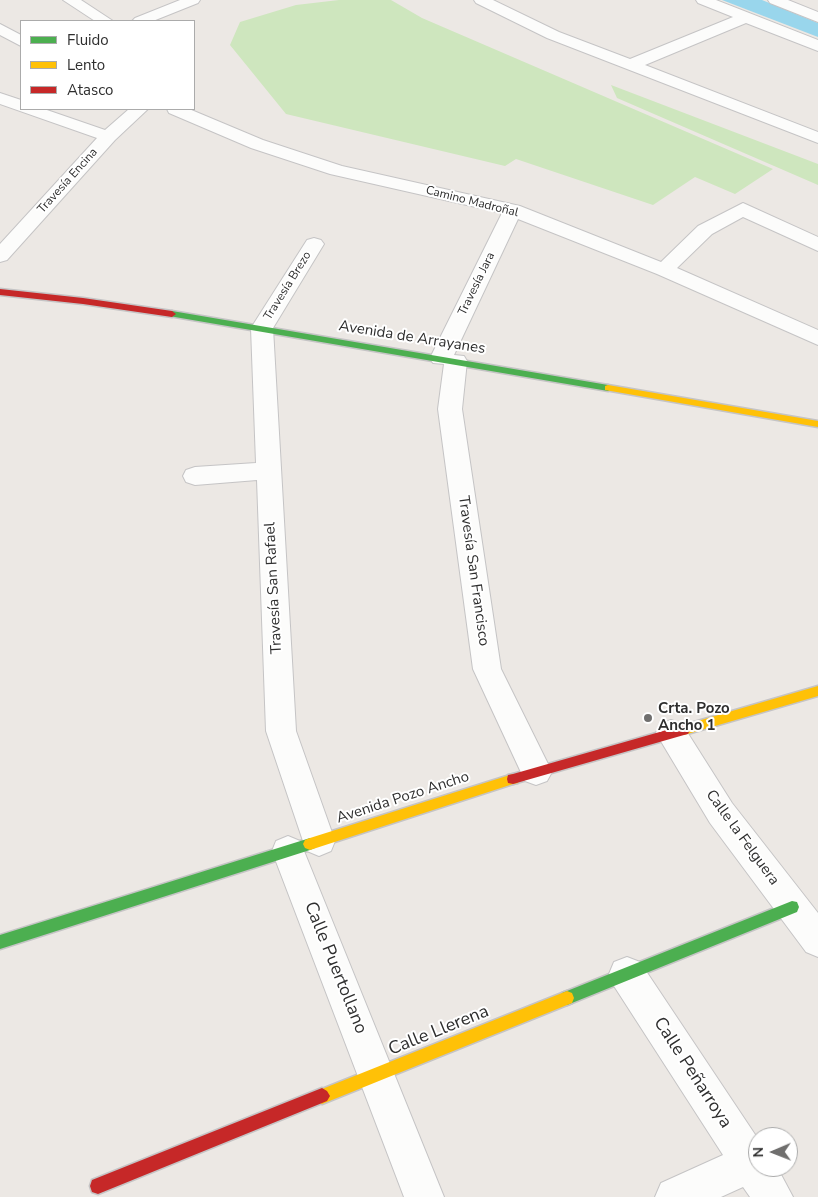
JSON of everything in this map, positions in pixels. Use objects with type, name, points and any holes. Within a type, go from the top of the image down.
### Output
[{"type":"street","points":[[70,0],[103,20]]},
{"type":"street","points":[[143,20],[193,0]]},
{"type":"street","points":[[481,0],[552,35],[818,138]]},
{"type":"street","points":[[703,0],[818,46]]},
{"type":"street","points":[[775,0],[818,17]]},
{"type":"street","points":[[631,66],[744,18]]},
{"type":"street","points":[[0,30],[20,40]]},
{"type":"street","points":[[0,98],[20,106]]},
{"type":"street","points":[[32,110],[88,131],[109,136]]},
{"type":"street","name":"Travesía Encina","points":[[0,256],[109,136],[138,110]]},
{"type":"street","name":"Camino Madroñal","points":[[177,110],[257,144],[337,170],[513,210],[664,270],[818,338]]},
{"type":"street","points":[[664,270],[705,230],[743,209],[818,245]]},
{"type":"street","name":"Travesía Jara","points":[[448,359],[513,210]]},
{"type":"street","name":"Travesía Brezo","points":[[262,328],[314,244]]},
{"type":"street","name":"Avenida de Arrayanes","points":[[0,292],[83,301],[262,328],[818,424]]},
{"type":"street","name":"Travesía San Rafael","points":[[262,328],[281,731],[304,846]]},
{"type":"street","name":"Travesía San Francisco","points":[[448,359],[450,409],[486,669],[536,772]]},
{"type":"street","points":[[195,476],[269,471]]},
{"type":"street","name":"Avenida Pozo Ancho","points":[[0,942],[536,772],[818,691]]},
{"type":"street","name":"Calle la Felguera","points":[[671,733],[721,813],[818,940]]},
{"type":"street","name":"Calle Puertollano","points":[[304,846],[378,1074],[424,1197]]},
{"type":"street","name":"Calle Llerena","points":[[98,1186],[792,907]]},
{"type":"street","name":"Calle Peñarroya","points":[[627,974],[748,1159]]},
{"type":"street","points":[[675,1197],[748,1165]]},
{"type":"street","name":"Calle Peñarroya","points":[[760,1177],[773,1197]]},
{"type":"green space","points":[[339,0],[391,0],[422,18],[773,169],[735,194],[695,177],[653,205],[516,159],[505,166],[286,114],[230,45],[240,22],[296,5]]},
{"type":"green space","points":[[611,85],[818,164],[818,185],[617,98]]},
{"type":"water","points":[[722,0],[762,0],[818,23],[818,37]]},
{"type":"traffic: fast","points":[[172,314],[608,388]]},
{"type":"traffic: fast","points":[[0,942],[310,844]]},
{"type":"traffic: fast","points":[[567,998],[792,907]]},
{"type":"traffic: slow","points":[[608,388],[818,424]]},
{"type":"traffic: slow","points":[[684,730],[818,691]]},
{"type":"traffic: slow","points":[[310,844],[513,779]]},
{"type":"traffic: slow","points":[[322,1096],[567,998]]},
{"type":"traffic: jam","points":[[0,292],[83,301],[172,314]]},
{"type":"traffic: jam","points":[[513,779],[684,730]]},
{"type":"traffic: jam","points":[[98,1186],[322,1096]]},
{"type":"place","name":"Crta. Pozo Ancho 1","points":[[648,718]]}]
